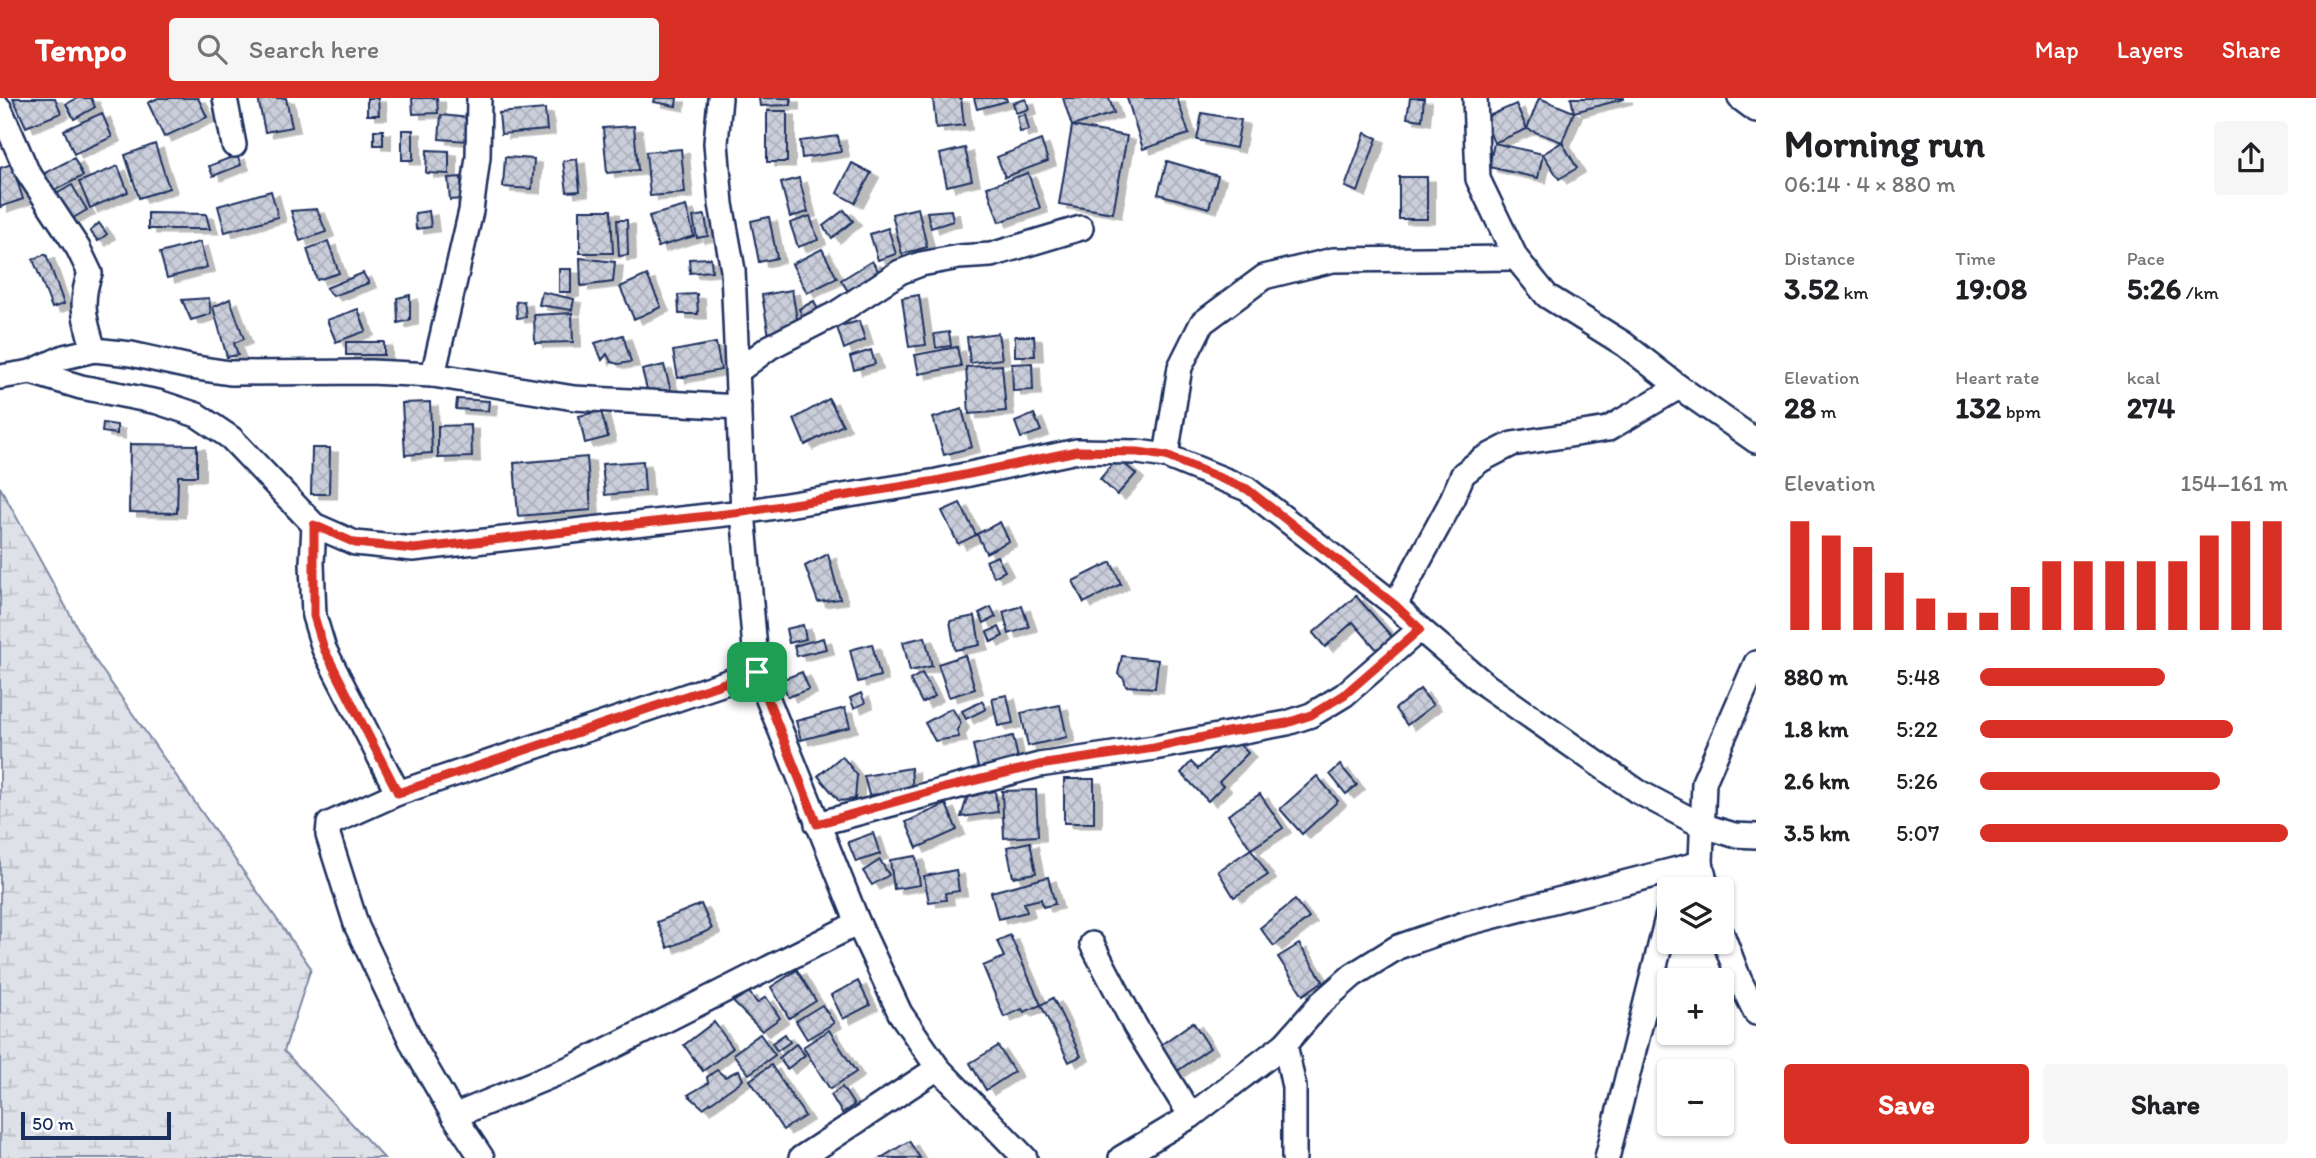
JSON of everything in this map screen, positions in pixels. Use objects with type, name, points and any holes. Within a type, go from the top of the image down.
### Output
[{"type":"street","points":[[225,98],[234,145]]},
{"type":"street","points":[[433,375],[471,211],[478,157],[479,98]]},
{"type":"street","points":[[720,98],[716,144],[721,204],[733,270],[743,512],[757,672],[858,923],[900,1013],[937,1068],[1024,1158]]},
{"type":"street","points":[[1475,98],[1478,179],[1516,258],[1547,296],[1624,344],[1756,441]]},
{"type":"street","points":[[1740,98],[1756,110]]},
{"type":"street","points":[[0,109],[27,171],[78,248],[90,273],[84,289],[83,307],[94,350]]},
{"type":"street","points":[[737,371],[770,347],[837,313],[900,272],[921,264],[991,255],[1081,228]]},
{"type":"street","points":[[1166,456],[1180,367],[1202,323],[1264,277],[1333,260],[1516,258]]},
{"type":"street","points":[[0,377],[31,372],[64,357],[94,350],[131,354],[230,373],[370,372],[433,375],[574,398],[739,407]]},
{"type":"street","points":[[31,372],[81,387],[158,402],[197,415],[230,439],[314,525],[355,543],[414,549],[743,512],[936,481],[1077,451],[1138,452],[1166,456],[1247,489],[1395,605],[1487,687],[1637,790],[1701,825],[1734,835],[1756,836]]},
{"type":"street","points":[[1395,605],[1449,506],[1463,474],[1481,460],[1512,444],[1608,429],[1679,387]]},
{"type":"street","points":[[314,525],[314,616],[324,649],[398,793]]},
{"type":"street","points":[[817,824],[940,789],[1039,765],[1154,748],[1227,732],[1287,723],[1311,715],[1344,695],[1420,629]]},
{"type":"street","points":[[1121,1158],[1191,1116],[1285,1044],[1321,1003],[1353,975],[1398,947],[1464,924],[1685,873],[1701,825],[1704,782],[1756,663]]},
{"type":"street","points":[[482,1158],[414,1047],[357,928],[328,835],[328,824],[398,793],[757,672]]},
{"type":"street","points":[[454,1116],[575,1066],[858,923]]},
{"type":"street","points":[[1092,944],[1135,1026],[1191,1116]]},
{"type":"street","points":[[1607,1158],[1658,954]]},
{"type":"street","points":[[1730,954],[1756,1013]]},
{"type":"street","points":[[1285,1044],[1294,1087],[1294,1158]]},
{"type":"street","points":[[801,1158],[937,1068]]},
{"type":"green space","points":[[0,487],[95,660],[311,968],[284,1051],[384,1158],[0,1158]]},
{"type":"building","points":[[13,98],[55,98],[61,113],[26,127]]},
{"type":"building","points":[[77,98],[91,98],[95,107],[74,119],[66,104]]},
{"type":"building","points":[[158,98],[198,98],[207,117],[164,137],[148,103]]},
{"type":"building","points":[[258,98],[286,98],[292,127],[265,132]]},
{"type":"building","points":[[367,98],[378,98],[379,115],[367,115]]},
{"type":"building","points":[[412,98],[437,98],[438,113],[413,114]]},
{"type":"building","points":[[655,98],[677,98],[676,106],[654,102]]},
{"type":"building","points":[[759,98],[791,98],[791,105],[760,106]]},
{"type":"building","points":[[933,98],[961,98],[964,125],[936,128]]},
{"type":"building","points":[[974,98],[1006,98],[1007,101],[977,109]]},
{"type":"building","points":[[1063,98],[1109,98],[1114,113],[1072,126]]},
{"type":"building","points":[[1127,98],[1177,98],[1189,134],[1143,149]]},
{"type":"building","points":[[1410,98],[1424,98],[1422,120],[1407,118]]},
{"type":"building","points":[[1539,98],[1574,112],[1562,142],[1527,129]]},
{"type":"building","points":[[1571,98],[1624,98],[1624,99],[1574,112]]},
{"type":"building","points":[[1026,99],[1029,109],[1016,113],[1013,103]]},
{"type":"building","points":[[1516,104],[1527,129],[1494,143],[1484,118]]},
{"type":"building","points":[[545,109],[547,130],[501,134],[499,113]]},
{"type":"building","points":[[767,111],[787,111],[787,162],[767,162]]},
{"type":"building","points":[[102,113],[112,137],[74,154],[64,130]]},
{"type":"building","points":[[1202,113],[1241,120],[1236,148],[1197,140]]},
{"type":"building","points":[[1025,114],[1029,130],[1020,132],[1017,116]]},
{"type":"building","points":[[441,115],[469,118],[468,141],[439,139]]},
{"type":"building","points":[[634,126],[638,170],[607,173],[603,128]]},
{"type":"building","points":[[1072,126],[1127,136],[1113,213],[1059,204]]},
{"type":"building","points":[[374,130],[383,130],[383,145],[374,145]]},
{"type":"building","points":[[402,130],[413,130],[413,160],[402,160]]},
{"type":"building","points":[[1365,133],[1377,138],[1358,192],[1345,187]]},
{"type":"building","points":[[838,136],[841,152],[802,158],[800,141]]},
{"type":"building","points":[[1041,140],[1048,161],[1005,177],[997,157]]},
{"type":"building","points":[[1562,142],[1577,168],[1559,179],[1543,154]]},
{"type":"building","points":[[1494,143],[1543,154],[1538,178],[1489,167]]},
{"type":"building","points":[[155,144],[169,188],[139,198],[125,155]]},
{"type":"building","points":[[965,148],[972,180],[947,186],[940,154]]},
{"type":"building","points":[[681,149],[685,193],[650,196],[646,152]]},
{"type":"building","points":[[427,150],[449,151],[449,174],[426,173]]},
{"type":"building","points":[[237,155],[241,165],[213,176],[209,166]]},
{"type":"building","points":[[505,157],[534,159],[532,189],[503,187]]},
{"type":"building","points":[[74,158],[83,176],[51,192],[43,174]]},
{"type":"building","points":[[577,159],[580,191],[567,192],[563,161]]},
{"type":"building","points":[[1167,161],[1218,176],[1209,208],[1158,194]]},
{"type":"building","points":[[852,163],[871,173],[855,203],[837,193]]},
{"type":"building","points":[[12,164],[23,199],[0,207],[0,168]]},
{"type":"building","points":[[118,166],[128,192],[90,208],[79,182]]},
{"type":"building","points":[[1028,173],[1040,208],[999,222],[987,187]]},
{"type":"building","points":[[461,177],[462,199],[450,200],[448,178]]},
{"type":"building","points":[[1399,177],[1427,177],[1427,219],[1399,219]]},
{"type":"building","points":[[799,178],[808,212],[790,217],[781,183]]},
{"type":"building","points":[[72,185],[87,210],[68,221],[53,196]]},
{"type":"building","points":[[271,191],[278,217],[225,232],[218,206]]},
{"type":"building","points":[[686,206],[694,236],[658,247],[649,216]]},
{"type":"building","points":[[918,208],[927,247],[902,254],[892,214]]},
{"type":"building","points":[[317,209],[326,232],[300,241],[291,211]]},
{"type":"building","points":[[580,210],[611,210],[613,253],[580,253]]},
{"type":"building","points":[[844,210],[853,221],[832,238],[823,226]]},
{"type":"building","points":[[951,210],[953,221],[931,228],[927,212]]},
{"type":"building","points":[[429,211],[431,227],[416,229],[415,213]]},
{"type":"building","points":[[148,213],[206,214],[210,229],[148,229]]},
{"type":"building","points":[[705,215],[708,236],[697,238],[693,217]]},
{"type":"building","points":[[810,216],[818,240],[798,247],[790,223]]},
{"type":"building","points":[[769,217],[777,258],[759,262],[751,221]]},
{"type":"building","points":[[617,220],[627,220],[628,255],[619,256]]},
{"type":"building","points":[[99,223],[107,234],[98,241],[90,231]]},
{"type":"building","points":[[888,228],[896,254],[878,260],[870,234]]},
{"type":"building","points":[[328,241],[339,273],[317,280],[307,249]]},
{"type":"building","points":[[200,242],[207,267],[167,278],[160,253]]},
{"type":"building","points":[[822,249],[837,278],[807,293],[792,264]]},
{"type":"building","points":[[46,254],[64,304],[52,308],[33,259]]},
{"type":"building","points":[[580,258],[615,262],[613,282],[581,286]]},
{"type":"building","points":[[711,258],[712,271],[690,273],[689,259]]},
{"type":"building","points":[[872,261],[880,274],[849,293],[841,280]]},
{"type":"building","points":[[559,269],[571,269],[571,292],[559,292]]},
{"type":"building","points":[[363,273],[369,283],[333,296],[326,288]]},
{"type":"building","points":[[647,275],[661,307],[634,319],[620,287]]},
{"type":"building","points":[[792,290],[799,331],[769,336],[762,295]]},
{"type":"building","points":[[542,292],[574,299],[572,310],[539,305]]},
{"type":"building","points":[[697,294],[698,314],[679,314],[678,295]]},
{"type":"building","points":[[410,295],[410,320],[398,323],[397,298]]},
{"type":"building","points":[[919,295],[926,345],[909,347],[902,298]]},
{"type":"building","points":[[209,298],[211,314],[191,320],[182,300]]},
{"type":"building","points":[[230,299],[244,339],[234,343],[238,355],[227,357],[213,307]]},
{"type":"building","points":[[524,301],[526,317],[517,318],[516,302]]},
{"type":"building","points":[[814,301],[820,314],[805,322],[799,309]]},
{"type":"building","points":[[358,309],[366,331],[336,342],[327,320]]},
{"type":"building","points":[[572,313],[573,342],[535,343],[534,315]]},
{"type":"building","points":[[859,321],[865,340],[844,349],[837,327]]},
{"type":"building","points":[[949,332],[951,346],[936,348],[934,334]]},
{"type":"building","points":[[998,333],[1002,359],[970,363],[967,337]]},
{"type":"building","points":[[623,335],[631,362],[611,362],[607,354],[602,360],[595,343]]},
{"type":"building","points":[[1015,336],[1034,336],[1035,356],[1015,356]]},
{"type":"building","points":[[346,342],[384,342],[384,355],[346,355]]},
{"type":"building","points":[[716,343],[721,370],[678,378],[673,351]]},
{"type":"building","points":[[957,347],[961,366],[919,374],[915,355]]},
{"type":"building","points":[[871,350],[875,364],[854,370],[850,357]]},
{"type":"building","points":[[1032,363],[1033,390],[1013,391],[1012,364]]},
{"type":"building","points":[[664,365],[671,391],[649,397],[642,370]]},
{"type":"building","points":[[1002,365],[1006,411],[969,414],[966,367]]},
{"type":"building","points":[[457,399],[489,401],[488,411],[456,409]]},
{"type":"building","points":[[829,399],[843,425],[805,445],[794,419]]},
{"type":"building","points":[[430,402],[432,453],[405,455],[402,403]]},
{"type":"building","points":[[962,409],[972,447],[944,455],[933,418]]},
{"type":"building","points":[[601,411],[608,437],[585,443],[579,416]]},
{"type":"building","points":[[1034,414],[1041,431],[1021,438],[1015,422]]},
{"type":"building","points":[[103,423],[117,425],[117,434],[102,432]]},
{"type":"building","points":[[471,425],[472,457],[438,458],[438,426]]},
{"type":"building","points":[[130,444],[197,445],[197,476],[178,476],[177,513],[129,512]]},
{"type":"building","points":[[312,448],[330,448],[329,494],[311,494]]},
{"type":"building","points":[[587,457],[591,510],[518,516],[514,463]]},
{"type":"building","points":[[1118,458],[1136,474],[1117,495],[1100,479]]},
{"type":"building","points":[[643,461],[645,491],[605,495],[602,464]]},
{"type":"building","points":[[960,503],[976,535],[958,544],[942,511]]},
{"type":"building","points":[[1000,522],[1009,541],[986,553],[977,534]]},
{"type":"building","points":[[828,554],[840,599],[818,602],[805,566]]},
{"type":"building","points":[[997,556],[1005,571],[994,577],[986,561]]},
{"type":"building","points":[[1111,562],[1121,584],[1084,603],[1073,581]]},
{"type":"building","points":[[1356,596],[1393,638],[1378,651],[1353,622],[1325,647],[1313,633]]},
{"type":"building","points":[[1022,606],[1029,627],[1009,634],[1003,612]]},
{"type":"building","points":[[991,607],[996,617],[984,623],[979,613]]},
{"type":"building","points":[[975,616],[980,645],[955,650],[950,621]]},
{"type":"building","points":[[803,625],[806,639],[789,643],[786,629]]},
{"type":"building","points":[[999,627],[1003,636],[991,642],[987,632]]},
{"type":"building","points":[[925,637],[932,666],[910,671],[903,642]]},
{"type":"building","points":[[823,638],[826,649],[797,656],[794,646]]},
{"type":"building","points":[[872,644],[880,676],[858,682],[850,650]]},
{"type":"building","points":[[965,655],[975,689],[949,697],[938,664]]},
{"type":"building","points":[[1122,656],[1158,660],[1155,688],[1126,686],[1124,679],[1118,674]]},
{"type":"building","points":[[802,672],[809,689],[788,697],[781,680]]},
{"type":"building","points":[[922,673],[935,696],[922,703],[910,680]]},
{"type":"building","points":[[1420,689],[1433,705],[1407,725],[1395,709]]},
{"type":"building","points":[[861,693],[865,703],[854,708],[850,698]]},
{"type":"building","points":[[1007,695],[1013,723],[998,726],[992,698]]},
{"type":"building","points":[[982,701],[986,709],[966,719],[962,711]]},
{"type":"building","points":[[1060,705],[1067,737],[1028,746],[1021,713]]},
{"type":"building","points":[[845,708],[850,727],[801,740],[796,721]]},
{"type":"building","points":[[952,708],[961,723],[957,730],[959,737],[935,741],[925,723]]},
{"type":"building","points":[[1013,736],[1018,759],[978,768],[973,745]]},
{"type":"building","points":[[1231,736],[1248,753],[1219,782],[1223,786],[1208,801],[1181,773],[1191,762],[1198,769]]},
{"type":"building","points":[[842,756],[857,775],[855,799],[839,801],[818,776]]},
{"type":"building","points":[[1340,765],[1357,785],[1346,794],[1330,774]]},
{"type":"building","points":[[911,768],[913,791],[869,795],[864,776]]},
{"type":"building","points":[[1317,776],[1338,801],[1302,834],[1280,809]]},
{"type":"building","points":[[1064,779],[1094,779],[1094,823],[1064,823]]},
{"type":"building","points":[[1036,790],[1038,836],[1004,838],[1002,791]]},
{"type":"building","points":[[995,791],[998,812],[961,817],[968,795]]},
{"type":"building","points":[[1260,794],[1283,828],[1251,849],[1228,815]]},
{"type":"building","points":[[946,804],[957,830],[917,848],[906,822]]},
{"type":"building","points":[[873,833],[880,854],[856,862],[848,842]]},
{"type":"building","points":[[1030,842],[1036,873],[1013,877],[1007,847]]},
{"type":"building","points":[[1251,849],[1268,875],[1234,897],[1218,871]]},
{"type":"building","points":[[916,856],[920,885],[894,889],[890,860]]},
{"type":"building","points":[[880,860],[889,875],[872,885],[863,871]]},
{"type":"building","points":[[956,870],[959,891],[945,893],[946,900],[929,902],[924,876]]},
{"type":"building","points":[[1048,877],[1055,904],[1043,907],[1041,899],[1024,903],[1027,912],[998,919],[991,892]]},
{"type":"building","points":[[1295,900],[1309,918],[1274,946],[1260,928]]},
{"type":"building","points":[[701,904],[712,929],[668,948],[657,922]]},
{"type":"building","points":[[1010,935],[1041,1005],[1004,1017],[983,966],[1004,957],[997,941]]},
{"type":"building","points":[[1299,944],[1323,981],[1303,995],[1278,957]]},
{"type":"building","points":[[797,970],[816,1001],[789,1018],[771,987]]},
{"type":"building","points":[[858,981],[870,1005],[843,1019],[831,995]]},
{"type":"building","points":[[749,992],[757,1003],[766,997],[780,1018],[762,1031],[733,1002]]},
{"type":"building","points":[[1053,998],[1081,1056],[1069,1062],[1041,1005]]},
{"type":"building","points":[[822,1005],[834,1023],[807,1039],[796,1021]]},
{"type":"building","points":[[714,1022],[733,1048],[703,1071],[684,1045]]},
{"type":"building","points":[[1193,1022],[1210,1048],[1176,1072],[1158,1047]]},
{"type":"building","points":[[829,1030],[856,1072],[830,1089],[803,1047]]},
{"type":"building","points":[[760,1034],[775,1055],[749,1074],[733,1054]]},
{"type":"building","points":[[785,1034],[790,1042],[777,1051],[772,1043]]},
{"type":"building","points":[[796,1044],[805,1055],[787,1069],[779,1058]]},
{"type":"building","points":[[998,1046],[1014,1072],[986,1090],[970,1063]]},
{"type":"building","points":[[771,1065],[805,1116],[783,1130],[750,1080]]},
{"type":"building","points":[[717,1070],[725,1077],[739,1070],[743,1080],[703,1108],[688,1095],[708,1083],[707,1077]]},
{"type":"building","points":[[842,1087],[854,1105],[842,1113],[831,1095]]},
{"type":"building","points":[[909,1141],[920,1158],[881,1158]]},
{"type":"route","points":[[1077,451],[1138,452],[1166,456],[1247,489],[1395,605],[1420,629],[1344,695],[1311,715],[1287,723],[1227,732],[1154,748],[1039,765],[940,789],[817,824],[757,672],[398,793],[324,649],[314,616],[314,525],[355,543],[414,549],[743,512],[936,481],[1077,451]]}]
